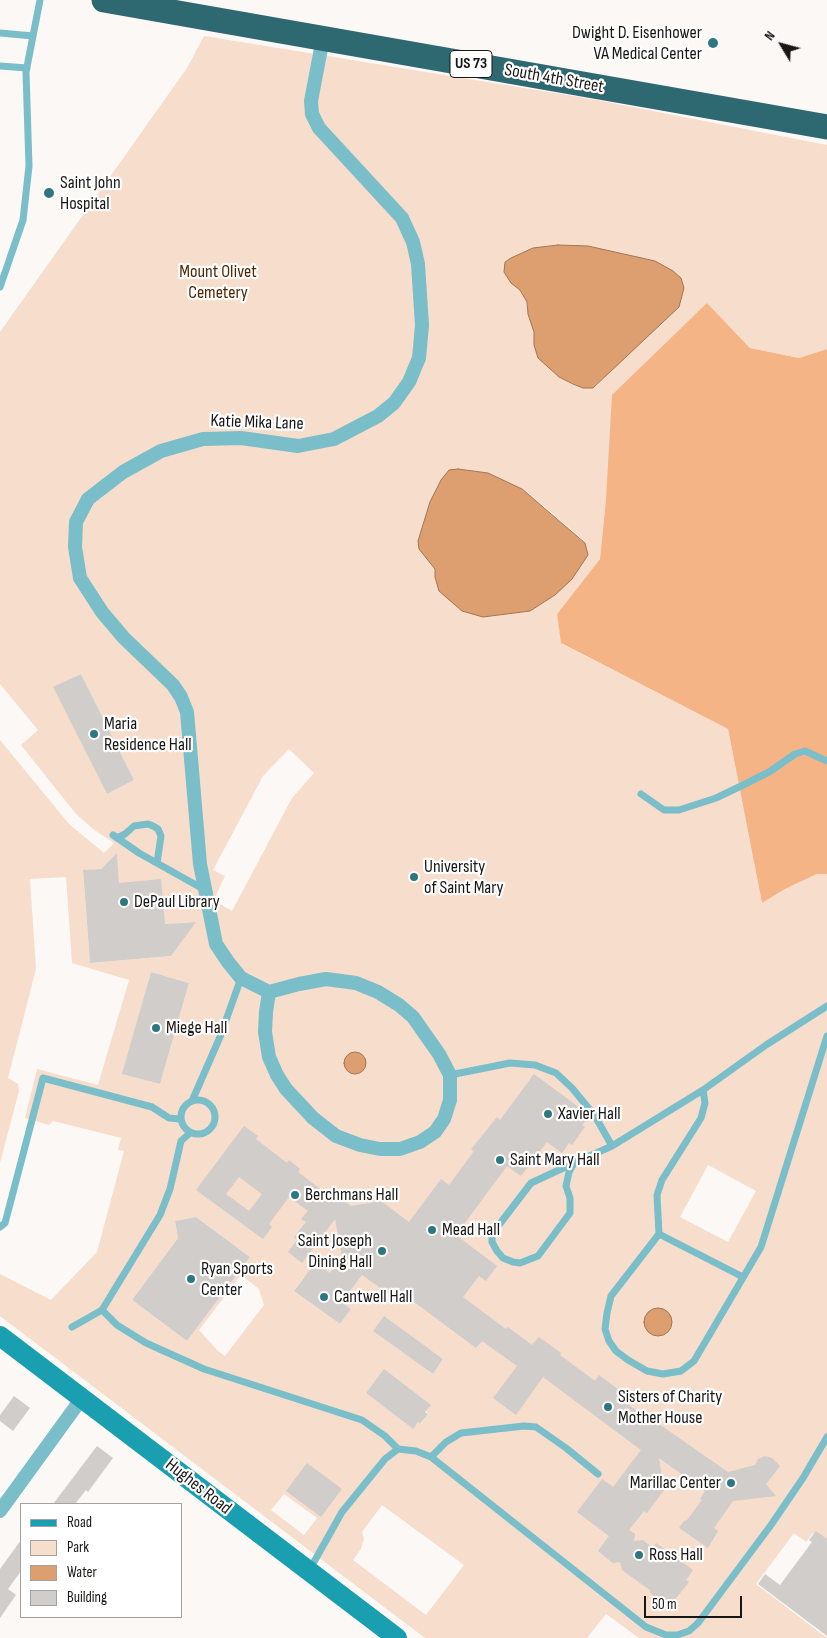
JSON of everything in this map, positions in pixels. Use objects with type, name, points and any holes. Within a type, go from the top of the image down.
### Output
[{"type":"highway","name":"South 4th Street","points":[[104,0],[827,128]]},
{"type":"street","name":"Katie Mika Lane","points":[[242,978],[216,944],[200,864],[187,712],[181,697],[173,685],[124,638],[102,612],[80,578],[75,547],[76,522],[88,499],[123,472],[161,451],[203,439],[241,438],[298,446],[334,438],[378,416],[394,403],[409,382],[419,358],[422,325],[419,272],[413,242],[402,218],[319,128],[312,114],[311,101],[323,38]]},
{"type":"street","points":[[242,978],[269,992],[326,979],[356,983],[378,992],[399,1005],[413,1017],[439,1054],[450,1075],[450,1100],[444,1119],[435,1132],[420,1142],[400,1149],[380,1149],[360,1145],[336,1136],[325,1128],[298,1104],[286,1089],[277,1075],[269,1056],[265,1032],[269,992]]},
{"type":"street","name":"Hughes Road","points":[[0,1336],[396,1638]]},
{"type":"street","points":[[0,1511],[82,1398]]},
{"type":"lane","points":[[0,287],[23,220],[29,166],[27,68],[40,0]]},
{"type":"lane","points":[[0,33],[33,36]]},
{"type":"lane","points":[[0,66],[27,68]]},
{"type":"lane","points":[[641,794],[664,810],[679,810],[716,798],[739,787],[769,772],[795,754],[805,751],[827,761]]},
{"type":"lane","points":[[157,863],[161,836],[158,829],[154,826],[148,824],[134,826],[125,834],[115,836],[139,853],[205,890]]},
{"type":"lane","points":[[192,1101],[220,1037],[242,978]]},
{"type":"lane","points":[[574,1163],[568,1172],[566,1186],[570,1198],[570,1213],[538,1256],[520,1263],[503,1258],[497,1252],[492,1242],[492,1234],[531,1183],[574,1163],[612,1146],[703,1090],[766,1045],[827,1006]]},
{"type":"lane","points":[[703,1090],[705,1103],[700,1118],[659,1188],[657,1195],[659,1234],[611,1296],[607,1314],[605,1329],[609,1341],[616,1351],[647,1371],[663,1374],[681,1371],[694,1361],[761,1247],[827,1036]]},
{"type":"lane","points":[[450,1075],[510,1063],[535,1065],[556,1073],[572,1088],[595,1116],[612,1146]]},
{"type":"lane","points":[[0,1227],[5,1223],[43,1078],[152,1107],[169,1118],[180,1119]]},
{"type":"lane","points":[[198,1100],[209,1104],[213,1108],[214,1124],[206,1133],[195,1135],[190,1133],[185,1130],[180,1119],[183,1108],[192,1101],[198,1100]]},
{"type":"lane","points":[[72,1327],[102,1310],[160,1215],[170,1189],[181,1141],[190,1133]]},
{"type":"lane","points":[[659,1234],[743,1277]]},
{"type":"lane","points":[[102,1310],[117,1324],[146,1343],[204,1369],[362,1420],[385,1436],[398,1449],[416,1451],[431,1457],[646,1627],[673,1637],[689,1631],[698,1623],[776,1518],[803,1478],[827,1437]]},
{"type":"lane","points":[[431,1457],[446,1442],[461,1433],[524,1426],[536,1427],[598,1474]]},
{"type":"lane","points":[[308,1572],[342,1512],[385,1459],[398,1449]]},
{"type":"green space","name":"University of Saint Mary","points":[[204,36],[592,99],[827,145],[827,349],[799,358],[750,348],[707,303],[606,499],[600,559],[557,614],[562,644],[728,729],[762,903],[785,889],[817,874],[827,874],[827,1544],[813,1533],[806,1542],[794,1533],[756,1584],[827,1638],[639,1638],[606,1614],[587,1638],[425,1638],[0,1316],[0,1274],[51,1300],[97,1252],[124,1151],[118,1150],[121,1138],[53,1121],[49,1125],[25,1118],[37,1069],[98,1085],[129,980],[72,963],[66,877],[30,879],[36,969],[8,1078],[18,1084],[19,1091],[0,1163],[0,740],[69,824],[104,853],[114,843],[93,829],[76,814],[21,745],[38,730],[0,684],[0,332],[187,68]],"holes":[[[533,248],[605,378],[594,388],[583,388],[559,377],[538,358],[527,302],[505,262]],[[458,469],[488,473],[543,505],[585,542],[587,555],[555,595],[530,611],[483,617],[435,577],[435,569],[418,541],[422,528]],[[81,674],[134,780],[107,794],[54,688]],[[289,749],[314,773],[292,798],[232,911],[220,904],[216,895],[225,876],[213,870],[263,776]],[[117,854],[119,883],[165,924],[195,922],[171,956],[90,963],[83,871],[101,869]],[[151,972],[189,983],[160,1084],[123,1074]],[[708,1165],[756,1191],[728,1242],[680,1217]],[[196,1217],[250,1257],[187,1341],[132,1300],[178,1238],[175,1221]],[[322,1268],[352,1289],[342,1302],[351,1309],[340,1324],[294,1291],[304,1277],[311,1283]],[[241,1275],[259,1289],[264,1305],[225,1356],[199,1330]],[[384,1317],[443,1359],[433,1374],[374,1331]],[[384,1370],[428,1413],[421,1424],[418,1422],[412,1428],[366,1393]],[[284,1494],[317,1518],[304,1535],[271,1510]],[[382,1505],[464,1565],[426,1615],[353,1560],[361,1549],[364,1539],[362,1532]]]},
{"type":"shaded area","points":[[707,303],[750,348],[799,358],[827,349],[827,874],[817,874],[785,889],[762,903],[728,729],[561,643],[557,614],[600,559],[606,499],[612,395]]},
{"type":"water","points":[[558,245],[588,246],[655,261],[681,278],[684,288],[679,307],[593,388],[583,388],[559,377],[538,358],[527,302],[520,290],[511,283],[504,272],[505,262],[511,258],[533,248]]},
{"type":"water","points":[[458,469],[488,473],[522,489],[585,543],[588,555],[572,579],[555,595],[530,611],[483,617],[462,611],[439,591],[435,569],[419,549],[418,541],[430,502],[441,480],[449,470]]},
{"type":"water","points":[[355,1052],[363,1055],[366,1063],[363,1071],[355,1074],[347,1071],[344,1063],[347,1055]]},
{"type":"water","points":[[658,1308],[668,1312],[672,1322],[668,1332],[658,1336],[648,1332],[644,1322],[648,1312]]},
{"type":"building","name":"Maria Residence Hall","points":[[81,674],[134,780],[107,794],[53,687]]},
{"type":"building","name":"DePaul Library","points":[[117,853],[119,883],[161,879],[165,924],[196,922],[171,956],[90,963],[83,870],[101,869]]},
{"type":"building","name":"Miege Hall","points":[[151,972],[189,983],[160,1084],[122,1074]]},
{"type":"building","points":[[534,1074],[584,1111],[589,1117],[582,1125],[585,1127],[572,1145],[569,1143],[562,1153],[547,1142],[521,1176],[507,1166],[456,1235],[497,1266],[486,1281],[479,1276],[463,1297],[506,1329],[508,1327],[532,1345],[539,1337],[595,1381],[599,1375],[626,1395],[622,1400],[728,1472],[755,1465],[758,1459],[765,1456],[772,1458],[780,1466],[766,1484],[776,1496],[733,1501],[714,1528],[718,1531],[708,1548],[679,1528],[702,1500],[700,1499],[705,1491],[659,1458],[664,1490],[647,1513],[644,1511],[629,1530],[635,1534],[634,1541],[643,1540],[653,1548],[656,1543],[693,1570],[686,1580],[689,1582],[669,1607],[622,1570],[620,1562],[613,1563],[598,1551],[609,1536],[577,1512],[602,1479],[613,1487],[641,1450],[543,1377],[516,1415],[493,1398],[517,1366],[482,1341],[476,1348],[394,1287],[389,1294],[362,1275],[342,1302],[351,1309],[340,1324],[294,1291],[315,1263],[330,1273],[342,1256],[335,1219],[302,1263],[288,1252],[297,1240],[294,1237],[306,1222],[301,1219],[308,1211],[289,1197],[269,1224],[272,1227],[263,1239],[196,1190],[244,1126],[258,1136],[256,1139],[287,1163],[289,1160],[300,1169],[298,1172],[328,1195],[331,1191],[351,1206],[381,1201],[409,1222],[441,1179],[449,1185],[474,1151],[471,1149],[497,1117],[500,1120]],"holes":[[[239,1177],[262,1194],[249,1211],[226,1194]]]},
{"type":"building","name":"Ryan Sports Center","points":[[196,1217],[250,1257],[187,1341],[132,1300],[178,1238],[175,1221]]},
{"type":"building","points":[[384,1316],[443,1359],[433,1374],[373,1331]]},
{"type":"building","points":[[384,1369],[431,1405],[425,1412],[428,1414],[413,1429],[366,1393]]},
{"type":"building","points":[[14,1396],[30,1408],[13,1431],[0,1421],[0,1415]]},
{"type":"building","points":[[97,1446],[113,1458],[88,1492],[86,1490],[76,1503],[54,1503]]},
{"type":"building","points":[[307,1463],[342,1489],[321,1517],[286,1491]]},
{"type":"building","points":[[816,1531],[827,1539],[827,1636],[758,1584],[765,1574],[780,1585],[812,1542],[809,1540]]},
{"type":"building","points":[[20,1541],[20,1572],[8,1589],[16,1595],[0,1618],[0,1569]]},
{"type":"place","name":"Dwight D. Eisenhower VA Medical Center","points":[[713,43]]},
{"type":"place","name":"Saint John Hospital","points":[[49,193]]},
{"type":"place","name":"Maria Residence Hall","points":[[94,734]]},
{"type":"place","name":"University of Saint Mary","points":[[414,877]]},
{"type":"place","name":"DePaul Library","points":[[124,902]]},
{"type":"place","name":"Miege Hall","points":[[156,1028]]},
{"type":"place","name":"Xavier Hall","points":[[548,1114]]},
{"type":"place","name":"Saint Mary Hall","points":[[500,1160]]},
{"type":"place","name":"Berchmans Hall","points":[[295,1195]]},
{"type":"place","name":"Mead Hall","points":[[432,1230]]},
{"type":"place","name":"Saint Joseph Dining Hall","points":[[382,1251]]},
{"type":"place","name":"Ryan Sports Center","points":[[191,1279]]},
{"type":"place","name":"Cantwell Hall","points":[[324,1297]]},
{"type":"place","name":"Sisters of Charity Mother House","points":[[608,1407]]},
{"type":"place","name":"Marillac Center","points":[[731,1483]]},
{"type":"place","name":"Ross Hall","points":[[639,1555]]},
{"type":"park label","name":"Mount Olivet Cemetery","points":[[218,282]]}]
